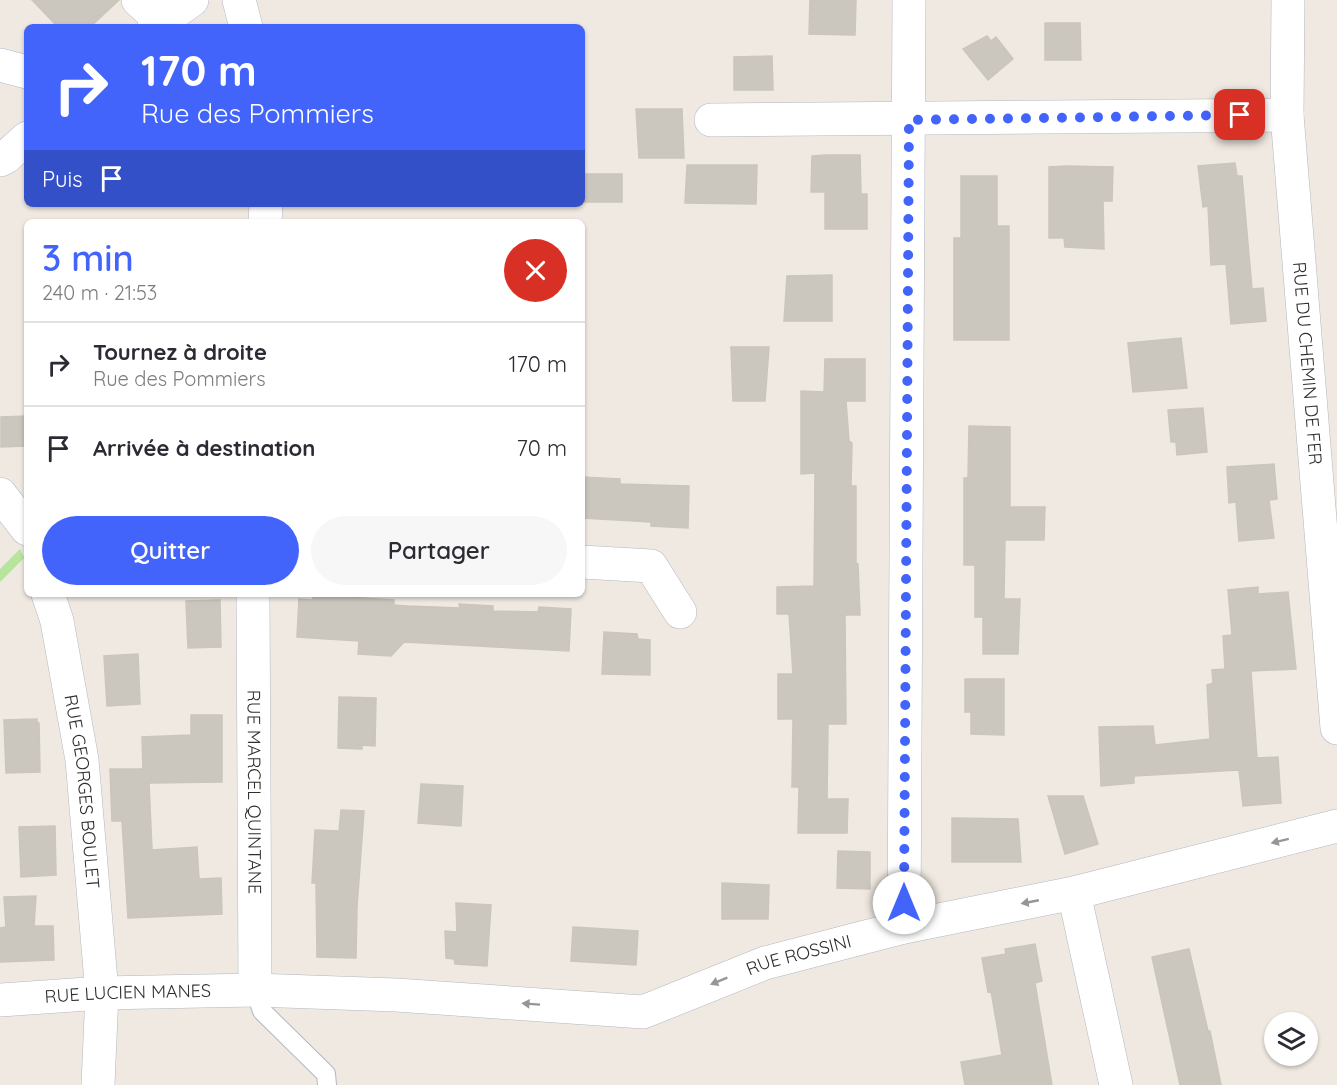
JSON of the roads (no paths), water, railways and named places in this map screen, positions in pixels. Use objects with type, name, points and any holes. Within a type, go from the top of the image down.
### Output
[{"type":"street","points":[[151,16],[192,0]]},
{"type":"street","points":[[239,0],[245,24]]},
{"type":"street","points":[[904,927],[909,0]]},
{"type":"street","name":"RUE DU CHEMIN DE FER","points":[[1288,0],[1287,115],[1337,728]]},
{"type":"street","points":[[0,65],[24,71]]},
{"type":"street","points":[[711,120],[1287,115]]},
{"type":"street","points":[[0,160],[24,141]]},
{"type":"street","points":[[0,494],[24,525]]},
{"type":"street","points":[[585,562],[651,566],[680,612]]},
{"type":"street","name":"RUE GEORGES BOULET","points":[[49,597],[57,621],[82,760],[102,993],[98,1085]]},
{"type":"street","name":"RUE MARCEL QUINTANE","points":[[253,597],[255,990]]},
{"type":"street","name":"RUE ROSSINI","points":[[255,990],[396,995],[643,1012],[765,963],[904,927],[1074,893],[1337,826]]},
{"type":"street","points":[[1074,893],[1116,1085]]},
{"type":"street","name":"RUE LUCIEN MANES","points":[[0,1000],[102,993],[255,990]]},
{"type":"lane","points":[[255,990],[262,1011],[326,1074],[327,1085]]}]
